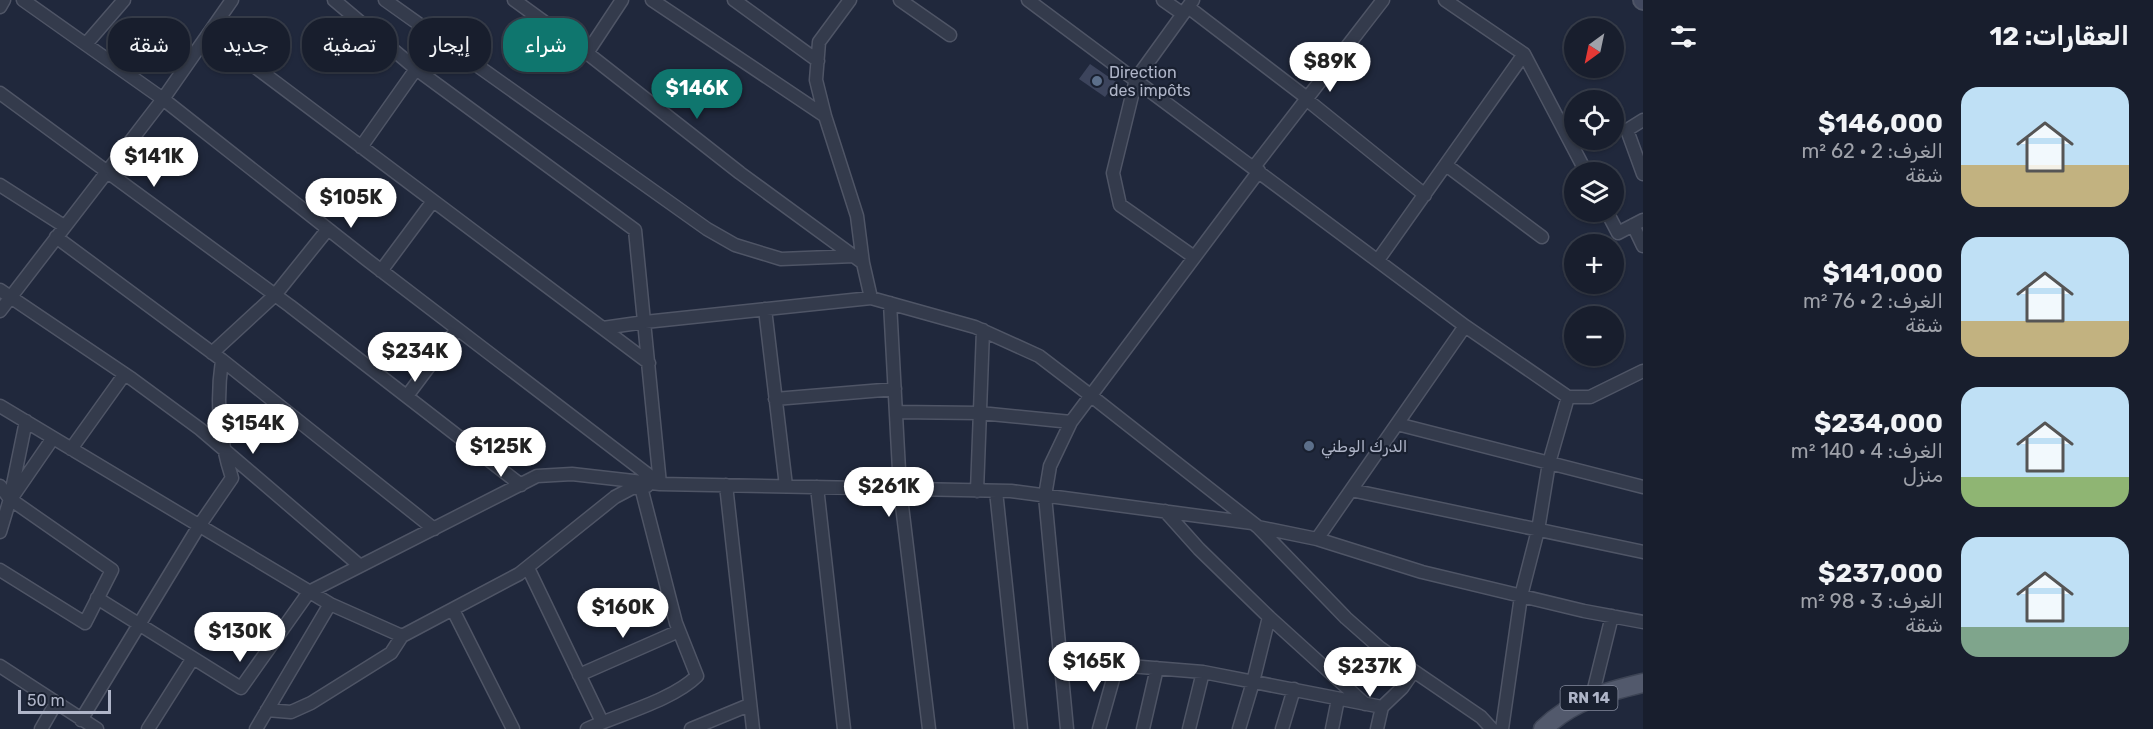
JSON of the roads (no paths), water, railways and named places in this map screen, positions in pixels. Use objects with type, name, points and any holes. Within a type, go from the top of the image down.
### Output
[{"type":"main road","name":"RN 14","points":[[1543,729],[1552,720],[1581,701],[1643,683]]},
{"type":"street","points":[[0,7],[4,0]]},
{"type":"street","points":[[23,0],[163,99],[381,271],[660,483]]},
{"type":"street","points":[[86,44],[124,0]]},
{"type":"street","points":[[220,18],[232,0]]},
{"type":"street","points":[[334,0],[409,63]]},
{"type":"street","points":[[385,0],[707,230],[735,245],[781,259],[859,259]]},
{"type":"street","points":[[514,0],[539,18]]},
{"type":"street","points":[[588,51],[622,0]]},
{"type":"street","points":[[652,0],[825,116]]},
{"type":"street","points":[[734,0],[818,61]]},
{"type":"street","points":[[850,0],[819,42],[816,80],[857,216],[859,259],[871,298]]},
{"type":"street","points":[[900,0],[950,35]]},
{"type":"street","points":[[1028,0],[1465,326],[1568,398],[1590,397],[1643,372]]},
{"type":"street","points":[[1163,0],[1188,7],[1307,99],[1425,195]]},
{"type":"street","points":[[1067,729],[1044,496],[1050,466],[1071,422],[1090,395],[1194,257],[1307,99],[1383,0]]},
{"type":"street","points":[[1445,0],[1524,54],[1582,162]]},
{"type":"street","points":[[1188,7],[1136,79],[1113,173],[1120,205],[1194,257]]},
{"type":"street","points":[[0,311],[5,294],[56,237],[163,99],[202,44]]},
{"type":"street","points":[[588,53],[740,173],[859,259]]},
{"type":"street","points":[[1378,260],[1524,54]]},
{"type":"street","points":[[262,72],[649,363]]},
{"type":"street","points":[[361,147],[414,72]]},
{"type":"street","points":[[420,72],[635,230],[660,483]]},
{"type":"street","points":[[0,93],[275,295],[521,485]]},
{"type":"street","points":[[1643,120],[1627,130],[1643,174]]},
{"type":"street","points":[[1446,165],[1542,237]]},
{"type":"street","points":[[0,185],[64,226]]},
{"type":"street","points":[[381,271],[433,201]]},
{"type":"street","points":[[1612,222],[1618,233],[1638,223],[1643,246]]},
{"type":"street","points":[[81,720],[199,526],[231,478],[222,448],[217,357],[275,295],[328,229]]},
{"type":"street","points":[[56,237],[217,357],[434,529]]},
{"type":"street","points":[[5,294],[200,429],[359,566]]},
{"type":"street","points":[[603,328],[871,298],[983,330],[1039,356],[1090,395],[1140,437],[1255,525],[1346,618],[1380,648],[1482,717],[1492,729]]},
{"type":"street","points":[[890,303],[900,489],[929,729]]},
{"type":"street","points":[[765,309],[786,486]]},
{"type":"street","points":[[1317,539],[1465,326]]},
{"type":"street","points":[[407,396],[457,329]]},
{"type":"street","points":[[977,490],[983,330]]},
{"type":"street","points":[[71,449],[124,375]]},
{"type":"street","points":[[776,399],[895,389]]},
{"type":"street","points":[[1502,729],[1521,596],[1538,530],[1549,463],[1568,398]]},
{"type":"street","points":[[0,406],[309,592],[330,604],[402,636]]},
{"type":"street","points":[[896,412],[980,413],[1071,422]]},
{"type":"street","points":[[0,532],[10,500],[26,421]]},
{"type":"street","points":[[1397,424],[1643,488]]},
{"type":"street","points":[[10,500],[53,438]]},
{"type":"street","points":[[97,598],[241,688],[309,592],[537,476],[572,474],[660,483],[996,491],[1165,511],[1255,525],[1317,539],[1422,572],[1643,622]]},
{"type":"street","points":[[267,710],[291,712],[311,703],[391,653],[402,636],[519,574],[615,497],[632,488],[660,483]]},
{"type":"street","points":[[726,485],[753,729]]},
{"type":"street","points":[[0,486],[10,500],[112,570],[85,623],[0,570]]},
{"type":"street","points":[[587,729],[673,693],[698,676],[679,631],[641,487]]},
{"type":"street","points":[[817,487],[844,729]]},
{"type":"street","points":[[1351,490],[1643,552]]},
{"type":"street","points":[[996,491],[1021,729]]},
{"type":"street","points":[[1165,511],[1199,549],[1269,617],[1366,704]]},
{"type":"street","points":[[528,567],[602,722]]},
{"type":"street","points":[[256,729],[330,604]]},
{"type":"street","points":[[453,610],[513,729]]},
{"type":"street","points":[[1592,697],[1612,616]]},
{"type":"street","points":[[1239,729],[1269,617]]},
{"type":"street","points":[[579,675],[679,631]]},
{"type":"street","points":[[1061,656],[1117,665],[1203,672],[1382,707]]},
{"type":"street","points":[[148,729],[193,658]]},
{"type":"street","points":[[1099,729],[1117,665]]},
{"type":"street","points":[[0,666],[97,729]]},
{"type":"street","points":[[1143,729],[1157,668]]},
{"type":"street","points":[[1189,729],[1203,672]]},
{"type":"street","points":[[1377,729],[1382,707],[1402,688],[1413,672]]},
{"type":"street","points":[[1282,729],[1294,689]]},
{"type":"street","points":[[1332,729],[1338,699]]},
{"type":"street","points":[[41,729],[56,703]]},
{"type":"street","points":[[691,729],[749,705]]},
{"type":"place","name":"Direction des impôts","points":[[1097,81]]},
{"type":"place","name":"الدرك الوطني","points":[[1309,446]]}]
